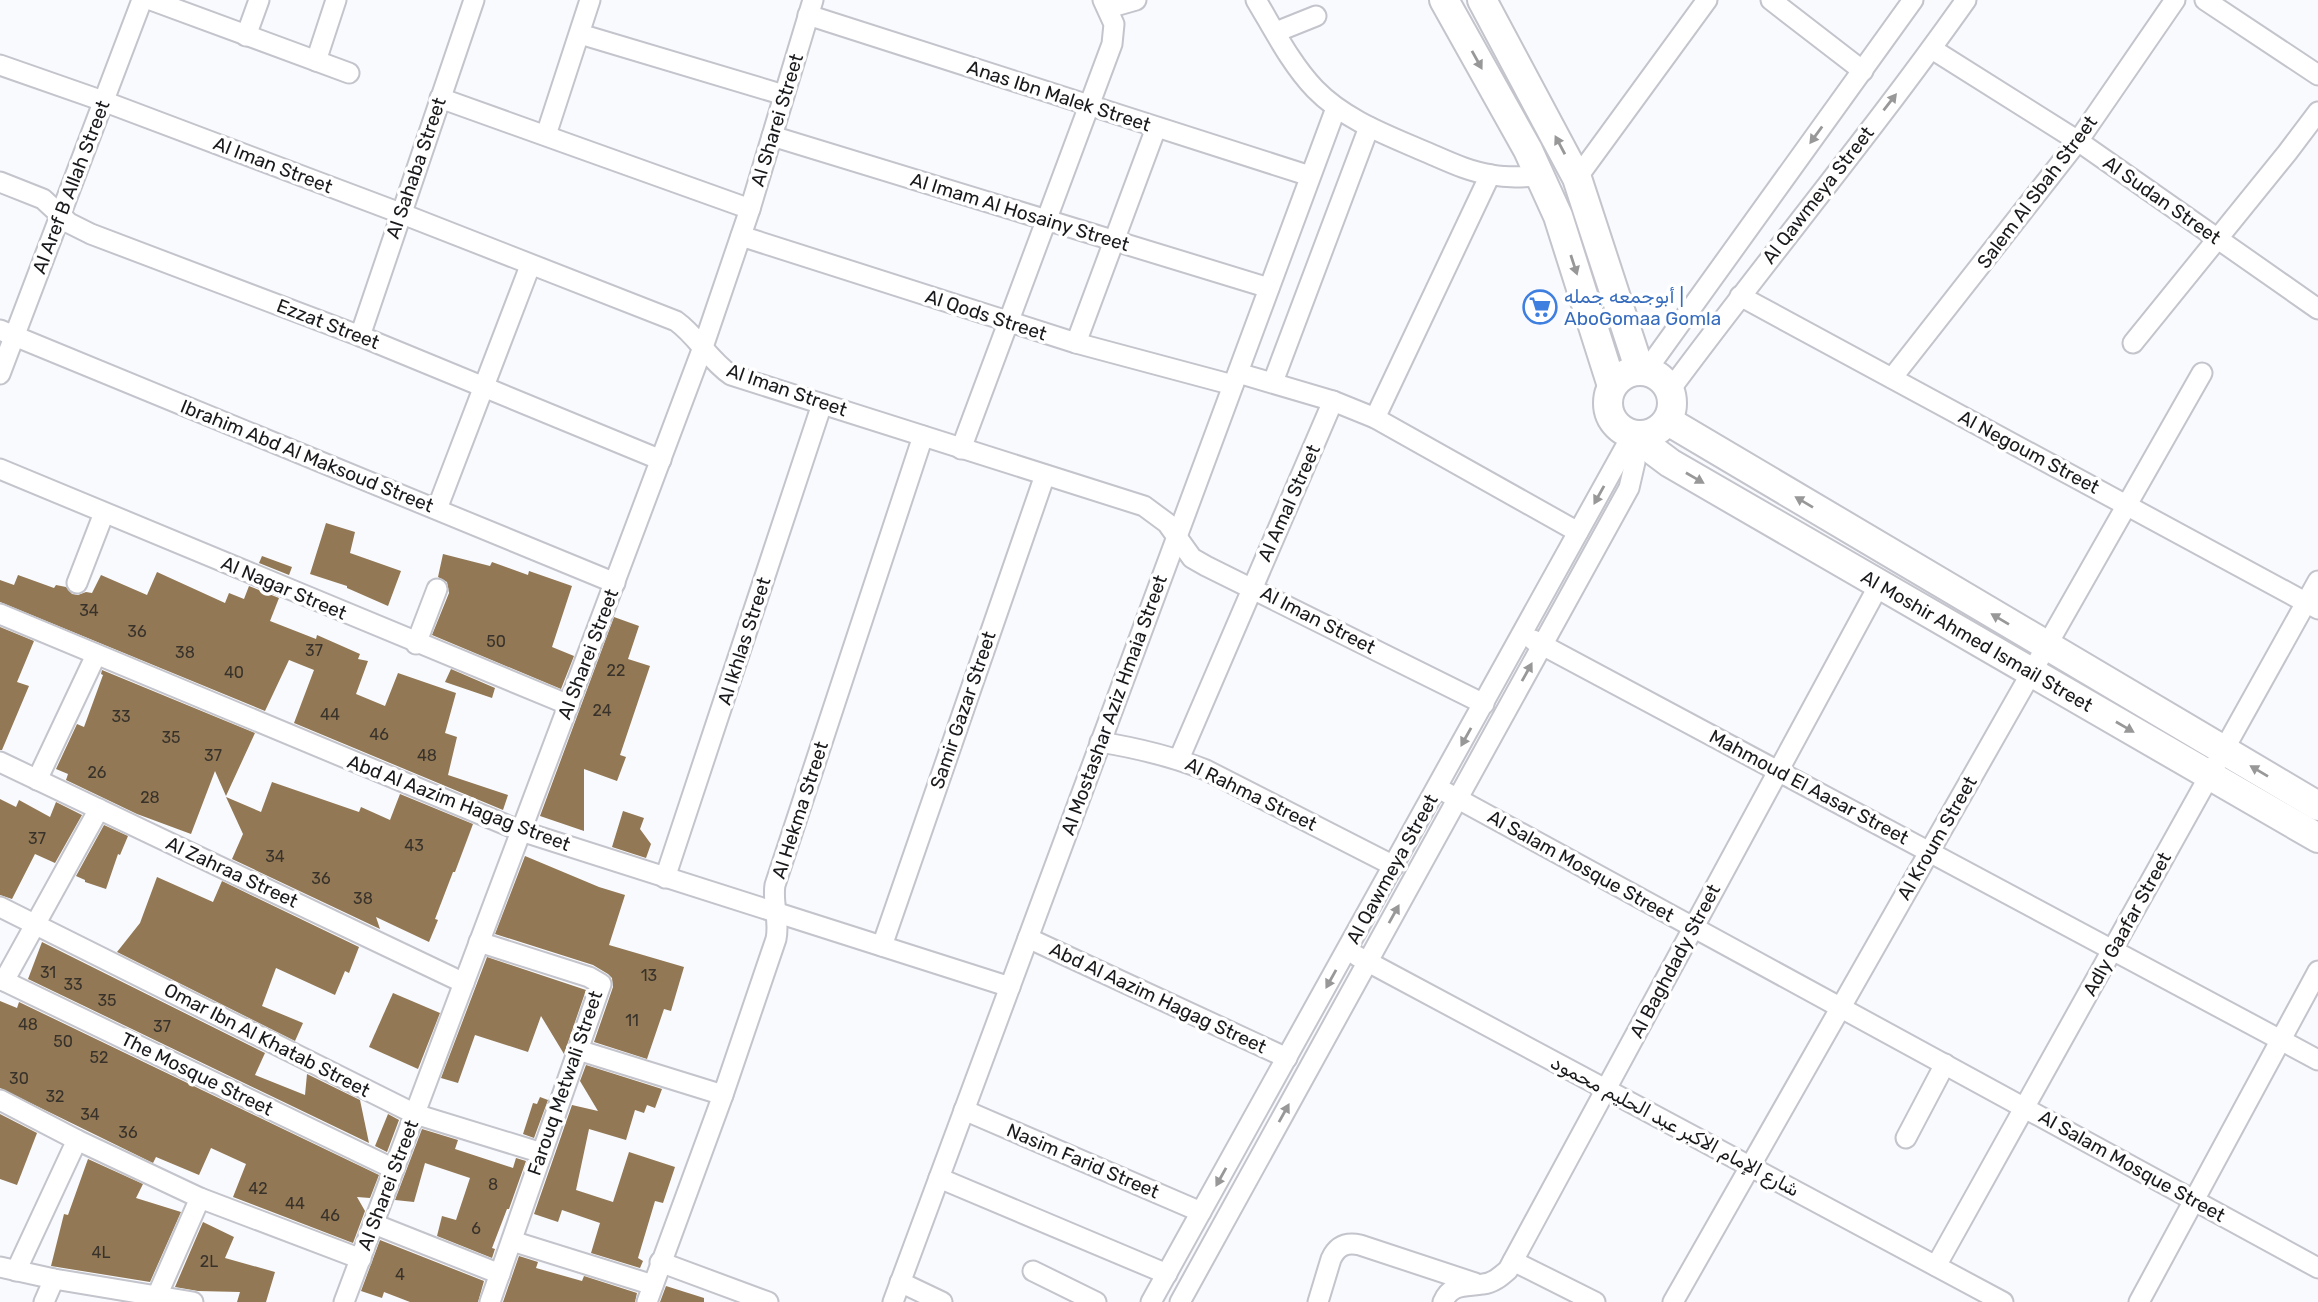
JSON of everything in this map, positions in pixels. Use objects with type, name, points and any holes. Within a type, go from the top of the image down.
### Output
[{"type":"street","name":"Al Aref B Allah Street","points":[[0,374],[7,333],[60,216],[142,0]]},
{"type":"street","points":[[151,0],[349,73]]},
{"type":"street","points":[[246,36],[259,0]]},
{"type":"street","points":[[316,61],[336,0]]},
{"type":"street","name":"Al Sahaba Street","points":[[360,336],[474,0]]},
{"type":"street","points":[[546,135],[590,0]]},
{"type":"street","points":[[961,449],[1114,34],[1114,24],[1105,4],[1136,0]]},
{"type":"street","points":[[1256,0],[1296,65],[1314,88],[1336,108],[1369,127],[1467,169],[1515,178],[1540,176]]},
{"type":"street","points":[[1444,0],[1528,150],[1558,216],[1612,387]]},
{"type":"street","points":[[1482,0],[1577,178],[1643,371]]},
{"type":"street","points":[[1577,178],[1707,0]]},
{"type":"street","points":[[1771,0],[1863,71]]},
{"type":"street","name":"Al Qawmeya Street","points":[[1643,371],[1913,0]]},
{"type":"street","name":"Al Qawmeya Street","points":[[1670,390],[1966,0]]},
{"type":"street","name":"Salem Al Sbah Street","points":[[1892,378],[2078,141],[2175,0]]},
{"type":"street","points":[[2205,0],[2318,75]]},
{"type":"street","name":"Anas Ibn Malek Street","points":[[810,8],[1089,106],[1310,176]]},
{"type":"street","name":"Al Sharei Street","points":[[344,1302],[703,347],[750,209],[810,8]]},
{"type":"street","points":[[1276,32],[1316,16]]},
{"type":"street","points":[[580,34],[784,95]]},
{"type":"street","name":"Al Sudan Street","points":[[1931,49],[2078,141],[2318,309]]},
{"type":"street","name":"Al Iman Street","points":[[0,65],[400,213],[676,321],[686,328],[710,358],[731,374],[1144,506],[1176,534],[1192,558],[1484,704]]},
{"type":"street","points":[[440,98],[750,209]]},
{"type":"street","name":"Al Mostashar Aziz Hmaia Street","points":[[893,1302],[1336,108]]},
{"type":"street","points":[[2133,343],[2318,112]]},
{"type":"street","points":[[1273,382],[1369,127]]},
{"type":"street","points":[[1076,343],[1156,128]]},
{"type":"street","name":"Al Imam Al Hosainy Street","points":[[772,136],[1269,288]]},
{"type":"street","points":[[1375,418],[1490,175]]},
{"type":"street","name":"Ezzat Street","points":[[0,182],[43,199],[69,223],[91,234],[360,336],[661,460]]},
{"type":"street","name":"Al Qods Street","points":[[741,236],[1076,343],[1235,379],[1273,382],[1333,401],[1375,418],[1578,532]]},
{"type":"street","points":[[437,509],[530,266]]},
{"type":"street","name":"Al Negoum Street","points":[[1740,296],[2312,606]]},
{"type":"street","name":"Ibrahim Abd Al Maksoud Street","points":[[7,333],[615,583]]},
{"type":"street","points":[[1643,371],[1660,377],[1670,390],[1672,411],[1661,429],[1637,436],[1617,426],[1612,419],[1608,403],[1612,387],[1624,375],[1643,371]]},
{"type":"street","name":"Al Kroum Street","points":[[1672,1302],[2202,373]]},
{"type":"street","name":"Al Amal Street","points":[[1179,759],[1333,401]]},
{"type":"street","name":"Al Ikhlas Street","points":[[665,878],[822,404]]},
{"type":"street","name":"Al Moshir Ahmed Ismail Street","points":[[1668,421],[2318,806]]},
{"type":"street","name":"Al Hekma Street","points":[[650,1294],[723,1095],[776,939],[778,930],[774,904],[775,885],[923,436]]},
{"type":"street","name":"Al Qawmeya Street","points":[[1151,1302],[1578,532],[1637,436]]},
{"type":"street","name":"Al Qawmeya Street","points":[[1180,1302],[1629,488],[1637,436]]},
{"type":"street","name":"Al Moshir Ahmed Ismail Street","points":[[1637,436],[1670,463],[2318,838]]},
{"type":"street","name":"Al Nagar Street","points":[[0,469],[416,644],[569,705]]},
{"type":"street","name":"Samir Gazar Street","points":[[882,946],[1045,475]]},
{"type":"street","points":[[76,583],[104,513]]},
{"type":"street","name":"Adly Gaafar Street","points":[[1936,1266],[2223,750],[2312,606],[2318,581]]},
{"type":"street","name":"Al Baghdady Street","points":[[1443,1302],[1457,1287],[1481,1285],[1500,1278],[1513,1261],[1879,585]]},
{"type":"street","points":[[416,644],[437,589]]},
{"type":"street","name":"Abd Al Aazim Hagag Street","points":[[0,614],[521,831],[1010,986]]},
{"type":"street","name":"Mahmoud El Aasar Street","points":[[1523,634],[2318,1060]]},
{"type":"street","points":[[37,780],[96,655]]},
{"type":"street","name":"Al Rahma Street","points":[[1100,742],[1140,748],[1206,770],[1394,866]]},
{"type":"street","name":"Al Zahraa Street","points":[[0,762],[464,983]]},
{"type":"street","name":"Al Salam Mosque Street","points":[[1438,788],[2318,1268]]},
{"type":"street","points":[[2,980],[99,809]]},
{"type":"street","name":"Omar Ibn Al Khatab Street","points":[[0,907],[415,1114],[542,1153]]},
{"type":"street","name":"Abd Al Aazim Hagag Street","points":[[1028,938],[1287,1058]]},
{"type":"street","name":"Farouq Metwali Street","points":[[479,942],[589,977],[601,984],[490,1302]]},
{"type":"street","name":"شارع الإمام الاكبر عبد الحليم محمود","points":[[1347,950],[2003,1302]]},
{"type":"street","points":[[2140,1302],[2318,971]]},
{"type":"street","name":"The Mosque Street","points":[[2,980],[394,1169]]},
{"type":"street","points":[[578,1050],[723,1095]]},
{"type":"street","points":[[1906,1138],[1945,1064]]},
{"type":"street","points":[[0,1100],[200,1198],[361,1259]]},
{"type":"street","name":"Nasim Farid Street","points":[[964,1110],[1201,1212]]},
{"type":"street","points":[[77,1140],[8,1269],[54,1279],[106,1295],[157,1296],[193,1302]]},
{"type":"street","points":[[939,1178],[1167,1274]]},
{"type":"street","points":[[157,1296],[200,1198]]},
{"type":"street","points":[[374,1224],[500,1274]]},
{"type":"street","points":[[512,1241],[650,1294]]},
{"type":"street","points":[[1318,1302],[1334,1252],[1346,1244],[1360,1245],[1481,1285]]},
{"type":"street","points":[[1513,1261],[1595,1302]]},
{"type":"street","points":[[660,1262],[768,1302]]},
{"type":"street","points":[[1033,1271],[1097,1302]]},
{"type":"street","points":[[44,1302],[54,1279]]},
{"type":"street","points":[[900,1282],[942,1302]]},
{"type":"building","points":[[326,523],[355,532],[350,553],[401,571],[388,606],[347,586],[310,574]]},
{"type":"building","points":[[443,554],[490,566],[492,562],[528,575],[529,571],[572,586],[552,647],[574,656],[561,689],[432,635],[449,593],[447,582],[438,577]]},
{"type":"building","points":[[262,556],[292,567],[289,575],[259,563]]},
{"type":"building","points":[[157,572],[225,603],[229,593],[244,599],[249,586],[279,598],[270,621],[316,639],[317,635],[360,654],[358,659],[368,661],[356,694],[385,706],[398,673],[456,693],[445,733],[457,737],[448,775],[508,795],[503,810],[294,723],[314,670],[289,660],[265,711],[0,602],[0,580],[14,585],[18,575],[54,588],[56,585],[66,587],[72,594],[78,595],[92,593],[101,575],[147,595]]},
{"type":"building","points":[[614,617],[639,626],[628,659],[650,666],[620,755],[626,757],[617,781],[584,769],[584,831],[540,816]]},
{"type":"building","points":[[0,627],[34,641],[17,682],[29,686],[2,750],[0,750]]},
{"type":"building","points":[[451,669],[495,688],[492,698],[445,682]]},
{"type":"building","points":[[102,670],[255,733],[226,796],[215,771],[191,834],[137,814],[66,780],[68,774],[56,769],[77,724],[84,727],[103,675]]},
{"type":"building","points":[[272,782],[359,812],[361,807],[390,820],[400,794],[473,824],[435,919],[438,920],[429,942],[376,917],[380,929],[232,859],[243,834],[226,797],[261,812]]},
{"type":"building","points":[[0,799],[16,807],[19,800],[50,817],[56,802],[82,815],[55,863],[35,854],[12,899],[0,895]]},
{"type":"building","points":[[623,811],[644,818],[640,829],[651,844],[646,858],[612,847]]},
{"type":"building","points":[[104,825],[128,836],[120,855],[118,854],[106,889],[76,876]]},
{"type":"building","points":[[525,856],[625,895],[609,945],[684,967],[671,1011],[664,1009],[647,1059],[594,1042],[613,987],[612,978],[608,974],[593,965],[495,934]]},
{"type":"building","points":[[157,877],[213,902],[222,881],[359,947],[349,973],[345,971],[335,995],[276,968],[262,1006],[303,1023],[295,1041],[117,952],[140,923]]},
{"type":"building","points":[[42,942],[265,1053],[255,1075],[305,1095],[307,1074],[360,1100],[369,1143],[28,979]]},
{"type":"building","points":[[487,957],[586,990],[564,1054],[541,1016],[528,1052],[475,1035],[458,1083],[441,1078]]},
{"type":"building","points":[[393,993],[440,1013],[418,1069],[369,1047]]},
{"type":"building","points":[[0,1001],[17,1008],[19,1002],[379,1175],[370,1198],[357,1197],[365,1211],[353,1243],[233,1197],[246,1164],[211,1148],[199,1175],[156,1157],[153,1163],[0,1088]]},
{"type":"building","points":[[586,1065],[662,1089],[655,1108],[647,1105],[644,1113],[635,1110],[626,1140],[589,1129],[576,1190],[613,1202],[629,1152],[675,1167],[663,1203],[655,1201],[638,1258],[643,1261],[640,1268],[591,1253],[600,1223],[562,1210],[558,1222],[534,1214],[572,1105],[598,1111],[580,1081]]},
{"type":"building","points":[[540,1097],[548,1100],[534,1138],[523,1134],[533,1103],[537,1104]]},
{"type":"building","points":[[0,1114],[37,1133],[17,1185],[0,1179]]},
{"type":"building","points":[[388,1114],[399,1120],[387,1152],[375,1146]]},
{"type":"building","points":[[422,1129],[458,1140],[455,1149],[513,1168],[516,1158],[526,1161],[492,1248],[495,1249],[492,1258],[437,1236],[442,1216],[456,1220],[470,1178],[425,1163],[414,1202],[395,1200]]},
{"type":"building","points":[[88,1159],[143,1184],[136,1198],[181,1212],[150,1282],[51,1266],[64,1214],[68,1215]]},
{"type":"building","points":[[203,1222],[234,1237],[225,1258],[275,1272],[266,1302],[237,1302],[240,1292],[198,1291],[175,1287]]},
{"type":"building","points":[[380,1240],[484,1281],[478,1302],[410,1302],[384,1292],[382,1298],[361,1291]]},
{"type":"building","points":[[519,1256],[538,1262],[536,1268],[582,1281],[584,1276],[637,1293],[635,1302],[503,1302]]},
{"type":"building","points":[[666,1286],[704,1298],[704,1302],[660,1302]]},
{"type":"place","name":"أبوجمعه جمله | AboGomaa Gomla","points":[[1540,307]]}]
